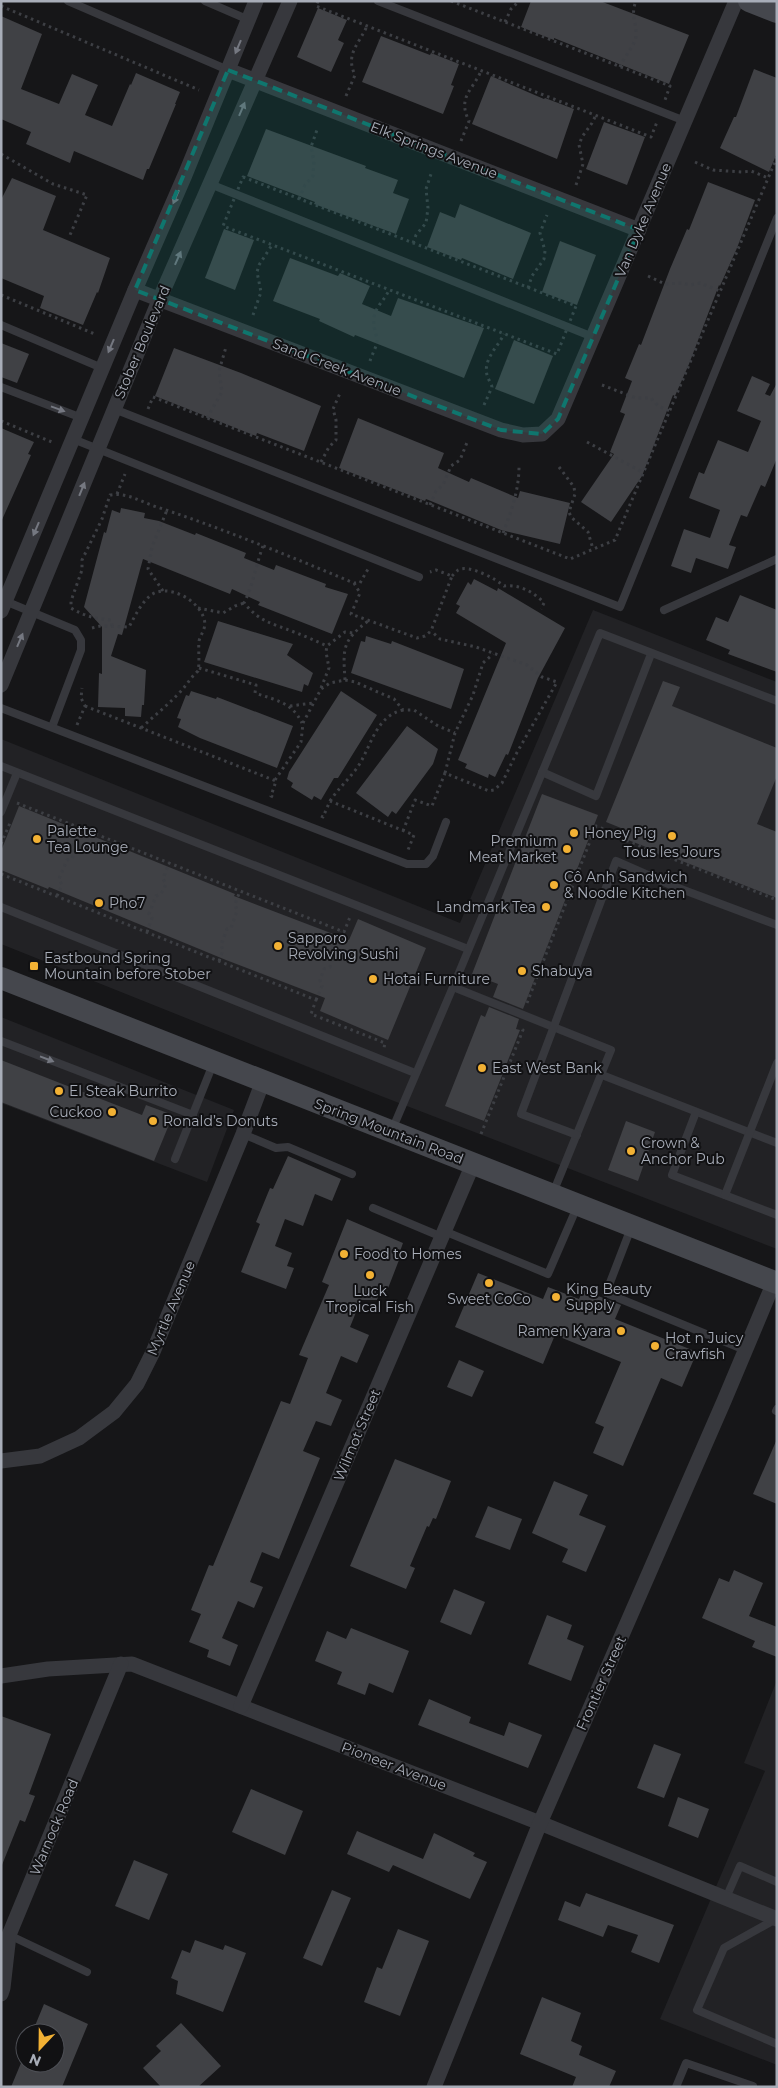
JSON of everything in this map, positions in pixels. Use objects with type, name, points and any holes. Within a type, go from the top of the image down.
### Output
[{"type":"main road","points":[[749,1],[777,12]]},
{"type":"main road","name":"Spring Mountain Road","points":[[1,978],[775,1282]]},
{"type":"street","name":"Stober Boulevard","points":[[3,606],[256,1]]},
{"type":"street","name":"Stober Boulevard","points":[[1,684],[32,613],[160,298],[290,1]]},
{"type":"street","name":"Van Dyke Avenue","points":[[542,434],[558,419],[736,1]]},
{"type":"street","name":"Elk Springs Avenue","points":[[228,70],[640,230]]},
{"type":"street","name":"Sand Creek Avenue","points":[[135,290],[500,430],[523,435],[542,434]]},
{"type":"street","name":"Myrtle Avenue","points":[[1,1461],[40,1456],[79,1438],[114,1412],[137,1384],[153,1352],[263,1081]]},
{"type":"street","name":"Wilmot Street","points":[[241,1706],[473,1164]]},
{"type":"street","name":"Frontier Street","points":[[434,2087],[540,1823],[775,1282]]},
{"type":"street","name":"Warnock Road","points":[[2,1990],[9,1935],[121,1664]]},
{"type":"street","name":"Pioneer Avenue","points":[[1,1676],[48,1669],[132,1664],[540,1823],[776,1919]]},
{"type":"lane","points":[[68,1],[228,70]]},
{"type":"lane","points":[[205,1],[249,20]]},
{"type":"lane","points":[[378,1],[685,121]]},
{"type":"lane","points":[[210,184],[593,337]]},
{"type":"lane","points":[[114,409],[620,608],[777,218]]},
{"type":"lane","points":[[1,325],[102,368]]},
{"type":"lane","points":[[1,387],[82,418]]},
{"type":"lane","points":[[74,439],[419,577]]},
{"type":"lane","points":[[664,610],[777,558]]},
{"type":"lane","points":[[3,606],[32,613],[75,630],[81,640],[82,650],[52,727]]},
{"type":"lane","points":[[391,1132],[600,633],[777,701]]},
{"type":"lane","points":[[542,772],[596,796],[652,654]]},
{"type":"lane","points":[[1,708],[403,862],[426,864],[433,856],[446,822]]},
{"type":"lane","points":[[1,766],[468,949]]},
{"type":"lane","points":[[1,812],[17,773]]},
{"type":"lane","points":[[577,1135],[521,1114],[616,861],[673,886],[777,925]]},
{"type":"lane","points":[[1,907],[415,1073]]},
{"type":"lane","points":[[453,987],[611,1050],[552,1195]]},
{"type":"lane","points":[[1,1042],[193,1115]]},
{"type":"lane","points":[[175,1159],[214,1062]]},
{"type":"lane","points":[[725,1195],[777,1063]]},
{"type":"lane","points":[[602,1075],[777,1143]]},
{"type":"lane","points":[[696,1112],[672,1175],[777,1215]]},
{"type":"lane","points":[[243,1134],[276,1148],[288,1147],[352,1174]]},
{"type":"lane","points":[[373,1208],[548,1274],[578,1205]]},
{"type":"lane","points":[[632,1226],[606,1293],[745,1350]]},
{"type":"lane","points":[[726,1898],[740,1866],[777,1882]]},
{"type":"lane","points":[[776,1919],[724,1948],[697,2010],[777,2044]]},
{"type":"lane","points":[[9,1935],[87,1972]]},
{"type":"lane","points":[[676,2087],[686,2063],[753,2087]]},
{"type":"path","points":[[318,1],[316,6],[651,137],[670,86],[451,1]]},
{"type":"path","points":[[505,22],[511,9],[518,1]]},
{"type":"path","points":[[620,67],[636,36],[632,16],[636,1]]},
{"type":"path","points":[[1,6],[199,90]]},
{"type":"path","points":[[346,96],[354,75],[351,66],[351,56],[354,47],[367,26]]},
{"type":"path","points":[[461,141],[469,121],[466,113],[467,93],[481,71]]},
{"type":"path","points":[[576,185],[583,164],[579,145],[596,115]]},
{"type":"path","points":[[299,198],[302,190],[313,176],[314,161],[311,147],[318,127]]},
{"type":"path","points":[[1,154],[53,184],[87,195],[70,235]]},
{"type":"path","points":[[695,162],[713,170],[751,171],[768,178]]},
{"type":"path","points":[[413,243],[416,235],[426,223],[428,208],[426,188],[432,171]]},
{"type":"path","points":[[243,177],[299,198],[576,306],[557,354],[224,226],[243,177]]},
{"type":"path","points":[[528,288],[532,276],[544,259],[545,251],[540,233],[548,215]]},
{"type":"path","points":[[253,315],[261,292],[257,272],[259,265],[272,245]]},
{"type":"path","points":[[648,276],[665,284],[682,283],[690,285],[700,283],[720,291]]},
{"type":"path","points":[[370,360],[377,340],[373,324],[374,316],[377,307],[389,290]]},
{"type":"path","points":[[1,295],[96,335]]},
{"type":"path","points":[[484,405],[492,386],[487,375],[487,365],[490,355],[500,343],[504,334]]},
{"type":"path","points":[[207,418],[222,392],[219,371],[226,347]]},
{"type":"path","points":[[602,385],[636,398],[651,398],[658,406],[670,411]]},
{"type":"path","points":[[321,462],[329,447],[336,440],[336,420],[333,409],[340,391]]},
{"type":"path","points":[[1,421],[52,442]]},
{"type":"path","points":[[430,505],[436,491],[444,485],[451,466],[460,460],[468,440]]},
{"type":"path","points":[[587,442],[644,473]]},
{"type":"path","points":[[559,467],[574,487],[575,494],[569,512],[571,517],[588,532],[593,549]]},
{"type":"path","points":[[503,533],[509,512],[515,502],[519,481],[519,468]]},
{"type":"path","points":[[117,494],[126,472],[118,469]]},
{"type":"path","points":[[112,626],[111,620],[90,617],[71,608],[71,601],[82,570],[82,560],[102,519],[110,495],[117,494],[166,510],[263,546],[354,583],[360,583],[364,578],[372,558]]},
{"type":"path","points":[[163,591],[148,568],[152,547],[166,510]]},
{"type":"path","points":[[244,604],[250,592],[251,582],[263,546]]},
{"type":"path","points":[[354,583],[360,593],[351,614],[417,638],[425,636],[431,631],[452,576],[458,570],[466,568],[495,578],[504,586],[511,585],[524,589],[544,603],[541,609]]},
{"type":"path","points":[[419,577],[436,570],[452,576]]},
{"type":"path","points":[[92,628],[100,626],[129,627],[144,602],[152,594],[163,591],[177,593],[188,598],[198,608],[204,618],[205,627],[199,640],[198,672],[190,678],[181,691],[141,728]]},
{"type":"path","points":[[198,608],[223,613],[235,606],[244,604]]},
{"type":"path","points":[[244,604],[253,614],[273,626],[292,631],[327,646]]},
{"type":"path","points":[[344,680],[344,655],[347,641],[353,633],[368,621]]},
{"type":"path","points":[[431,631],[440,639],[464,644],[527,665],[542,677],[556,682],[506,776],[494,790],[489,791],[445,773]]},
{"type":"path","points":[[280,800],[271,796],[275,780],[300,742],[303,723],[321,689],[329,668],[326,652],[327,646],[345,632],[353,633]]},
{"type":"path","points":[[404,831],[415,800],[432,806],[445,773],[455,733],[473,695],[484,663],[493,654]]},
{"type":"path","points":[[199,668],[256,685],[255,693],[290,706],[298,713],[303,723]]},
{"type":"path","points":[[321,689],[330,683],[344,680],[355,682],[394,699],[403,710]]},
{"type":"path","points":[[82,688],[81,698],[85,706],[275,780]]},
{"type":"path","points":[[290,706],[313,703]]},
{"type":"path","points":[[73,735],[85,706]]},
{"type":"path","points":[[314,814],[323,817],[330,802],[357,767],[384,719],[392,712],[414,710],[438,726],[455,733]]},
{"type":"path","points":[[6,799],[344,932],[355,905]]},
{"type":"path","points":[[330,802],[414,835],[403,862]]},
{"type":"path","points":[[57,896],[62,885],[59,880],[67,860],[72,859],[76,849],[73,845],[79,828]]},
{"type":"path","points":[[147,932],[152,918],[149,914],[156,896],[161,894],[166,884],[163,879],[169,863]]},
{"type":"path","points":[[1,874],[316,1000]]},
{"type":"path","points":[[219,961],[223,950],[221,945],[227,929],[231,928],[237,911],[235,904],[240,891]]},
{"type":"path","points":[[340,930],[332,952],[333,958],[330,966],[324,969],[320,980],[322,986],[311,1014],[385,1043],[380,1059]]},
{"type":"path","points":[[482,1134],[523,1030],[517,1028]]},
{"type":"highlighted area","points":[[228,70],[639,230],[558,419],[542,434],[501,430],[135,290]]},
{"type":"shaded area","points":[[593,610],[777,682],[777,1249],[381,1096],[1,944],[1,739],[460,923]]},
{"type":"shaded area","points":[[1,1017],[234,1110],[207,1182],[1,1103]]},
{"type":"shaded area","points":[[777,1680],[777,2065],[660,2019],[765,1771],[744,1763]]},
{"type":"building","points":[[531,1],[600,1],[689,35],[669,84],[554,38],[554,40],[521,27]]},
{"type":"building","points":[[318,8],[347,20],[338,40],[344,43],[331,72],[297,57]]},
{"type":"building","points":[[1,16],[42,34],[21,89],[59,104],[72,74],[98,85],[85,115],[112,126],[136,73],[180,92],[143,180],[74,151],[70,163],[26,144],[31,132],[1,119]]},
{"type":"building","points":[[381,36],[459,64],[451,85],[454,86],[443,114],[362,82]]},
{"type":"building","points":[[754,69],[777,78],[777,153],[769,172],[720,148],[734,117],[736,117]]},
{"type":"building","points":[[491,76],[544,99],[574,109],[557,159],[472,124]]},
{"type":"building","points":[[604,122],[645,137],[627,185],[586,169]]},
{"type":"building","points":[[266,129],[366,166],[365,168],[398,180],[393,193],[409,199],[396,234],[314,204],[315,202],[247,176]]},
{"type":"building","points":[[12,178],[56,196],[43,230],[110,258],[98,293],[83,325],[40,308],[44,296],[1,278],[1,200]]},
{"type":"building","points":[[708,182],[755,200],[737,248],[719,285],[689,364],[675,396],[673,395],[642,476],[611,522],[581,502],[614,454],[610,452],[625,414],[620,412],[632,381],[625,378],[639,344],[641,345],[670,269],[687,229],[689,230]]},
{"type":"building","points":[[460,204],[531,233],[513,279],[462,258],[461,260],[427,247],[440,212],[455,218]]},
{"type":"building","points":[[224,229],[254,240],[235,290],[205,278]]},
{"type":"building","points":[[560,241],[596,255],[577,305],[542,292]]},
{"type":"building","points":[[290,258],[338,276],[340,273],[370,286],[362,304],[391,316],[398,298],[484,328],[464,378],[355,335],[354,337],[319,321],[320,319],[273,301]]},
{"type":"building","points":[[514,340],[553,356],[534,404],[495,389]]},
{"type":"building","points":[[1,343],[29,354],[17,383],[1,377]]},
{"type":"building","points":[[174,348],[321,406],[304,451],[257,433],[256,436],[155,396]]},
{"type":"building","points":[[752,376],[770,384],[765,394],[770,396],[777,383],[777,458],[765,487],[761,485],[747,517],[741,515],[729,545],[736,547],[728,569],[696,558],[691,573],[671,566],[684,529],[710,538],[720,510],[689,498],[699,472],[704,474],[718,440],[748,452],[761,421],[737,411]]},
{"type":"building","points":[[358,418],[444,453],[438,468],[469,482],[471,478],[518,498],[520,491],[570,503],[560,544],[501,530],[426,499],[425,501],[339,468]]},
{"type":"building","points":[[1,428],[34,442],[28,454],[31,455],[1,522]]},
{"type":"building","points":[[121,508],[145,513],[144,518],[159,521],[195,535],[196,533],[246,553],[244,558],[274,570],[276,565],[326,584],[325,587],[348,594],[332,634],[258,605],[260,602],[232,589],[230,594],[143,559],[122,635],[118,634],[111,656],[146,670],[144,705],[142,705],[141,717],[125,716],[125,708],[98,707],[99,673],[102,674],[102,627],[84,607],[104,532],[106,533],[112,510],[120,513]]},
{"type":"building","points":[[474,579],[497,591],[498,588],[565,628],[538,678],[508,755],[506,754],[495,777],[489,774],[488,778],[465,768],[467,764],[458,760],[506,643],[456,613],[460,606],[456,604],[468,582],[471,585]]},
{"type":"building","points":[[740,595],[777,610],[777,672],[728,654],[730,650],[706,640],[716,617],[728,622]]},
{"type":"building","points":[[218,621],[293,644],[287,655],[313,673],[308,686],[304,684],[302,692],[204,662]]},
{"type":"building","points":[[366,636],[391,644],[392,641],[464,669],[451,709],[351,673],[361,641],[365,642]]},
{"type":"building","points":[[663,681],[680,687],[672,706],[777,748],[777,776],[757,824],[777,832],[777,898],[623,838],[626,830],[606,822]]},
{"type":"building","points":[[191,691],[216,699],[217,697],[293,726],[277,768],[200,738],[178,727],[181,719],[177,718],[186,695],[189,696]]},
{"type":"building","points":[[341,691],[377,715],[338,778],[334,778],[321,800],[314,796],[312,800],[291,787],[293,783],[287,779],[289,772]]},
{"type":"building","points":[[407,726],[438,749],[433,764],[396,814],[392,811],[388,817],[356,793]]},
{"type":"building","points":[[542,794],[598,815],[523,1009],[493,997],[498,984],[472,974]]},
{"type":"building","points":[[19,806],[235,894],[234,896],[349,940],[358,919],[426,948],[388,1040],[320,1011],[325,998],[226,960],[49,887],[48,889],[1,870],[1,851]]},
{"type":"building","name":"East West Bank","points":[[489,1007],[519,1019],[516,1029],[520,1030],[484,1121],[445,1106],[481,1015],[485,1017]]},
{"type":"building","points":[[1,1060],[142,1115],[146,1105],[173,1115],[154,1161],[1,1102]]},
{"type":"building","name":"Crown & Anchor Pub","points":[[626,1121],[655,1132],[638,1181],[608,1170]]},
{"type":"building","points":[[288,1156],[341,1179],[332,1201],[315,1194],[303,1226],[285,1219],[275,1246],[292,1253],[287,1266],[294,1268],[286,1289],[241,1272],[260,1224],[256,1222],[270,1188],[273,1189]]},
{"type":"building","points":[[347,1219],[403,1243],[397,1260],[399,1260],[387,1291],[381,1289],[377,1300],[361,1300],[350,1327],[369,1335],[357,1363],[341,1356],[326,1393],[342,1400],[331,1426],[316,1421],[303,1451],[320,1458],[279,1559],[262,1552],[250,1582],[263,1587],[254,1608],[238,1601],[222,1638],[238,1645],[230,1666],[207,1657],[209,1650],[189,1642],[201,1614],[191,1610],[209,1565],[213,1566],[281,1401],[290,1404],[308,1358],[299,1355],[329,1285],[322,1282]]},
{"type":"building","points":[[478,1273],[543,1299],[548,1287],[579,1299],[583,1290],[621,1305],[615,1319],[697,1352],[682,1387],[661,1378],[623,1466],[593,1453],[604,1427],[595,1423],[621,1362],[555,1335],[543,1364],[455,1327]]},
{"type":"building","points":[[459,1360],[484,1371],[472,1397],[447,1387]]},
{"type":"building","points":[[777,1439],[777,1504],[753,1494]]},
{"type":"building","points":[[395,1459],[451,1481],[436,1519],[433,1518],[429,1527],[427,1526],[410,1566],[415,1568],[406,1589],[350,1566]]},
{"type":"building","points":[[554,1481],[588,1495],[579,1515],[606,1526],[586,1572],[562,1562],[568,1549],[532,1533]]},
{"type":"building","points":[[488,1506],[522,1519],[510,1550],[475,1537]]},
{"type":"building","points":[[734,1570],[763,1583],[749,1616],[777,1627],[777,1657],[752,1647],[755,1641],[702,1618],[719,1578],[729,1582]]},
{"type":"building","points":[[454,1589],[485,1602],[471,1635],[440,1622]]},
{"type":"building","points":[[547,1615],[572,1625],[567,1639],[584,1646],[571,1681],[528,1664]]},
{"type":"building","points":[[351,1628],[409,1651],[393,1693],[369,1683],[365,1695],[337,1684],[342,1672],[315,1661],[327,1631],[346,1639]]},
{"type":"building","points":[[429,1699],[471,1717],[469,1723],[504,1736],[509,1722],[542,1735],[528,1768],[418,1725]]},
{"type":"building","points":[[1,1716],[51,1734],[29,1794],[35,1796],[25,1822],[20,1820],[2,1865]]},
{"type":"building","points":[[654,1744],[681,1754],[664,1798],[637,1788]]},
{"type":"building","points":[[251,1789],[303,1811],[285,1855],[232,1832]]},
{"type":"building","points":[[678,1797],[709,1809],[698,1838],[668,1826]]},
{"type":"building","points":[[357,1831],[423,1859],[434,1833],[475,1853],[473,1856],[487,1862],[470,1899],[393,1865],[389,1872],[347,1854]]},
{"type":"building","points":[[134,1860],[168,1874],[149,1920],[115,1906]]},
{"type":"building","points":[[332,1890],[351,1898],[322,1966],[303,1958]]},
{"type":"building","points":[[586,1893],[674,1925],[659,1963],[631,1952],[638,1935],[608,1925],[603,1937],[558,1920],[565,1901],[580,1907]]},
{"type":"building","points":[[398,1929],[429,1941],[400,2016],[364,2002],[377,1967],[382,1969]]},
{"type":"building","points":[[195,1940],[223,1950],[225,1945],[246,1953],[223,2012],[176,1994],[178,1981],[171,1978],[182,1950],[190,1953]]},
{"type":"building","points":[[542,1997],[581,2013],[571,2041],[582,2046],[579,2055],[616,2071],[609,2087],[572,2087],[576,2077],[520,2054]]},
{"type":"building","points":[[44,2004],[88,2024],[62,2087],[11,2087],[17,2073],[65,2073],[65,2023],[36,2023]]},
{"type":"building","points":[[181,2023],[221,2066],[198,2087],[161,2087],[143,2068],[161,2051],[156,2046]]},
{"type":"place","name":"Honey Pig","points":[[574,833]]},
{"type":"place","name":"Tous les Jours","points":[[672,836]]},
{"type":"place","name":"Palette Tea Lounge","points":[[37,839]]},
{"type":"place","name":"Premium Meat Market","points":[[567,849]]},
{"type":"place","name":"Cô Anh Sandwich & Noodle Kitchen","points":[[554,885]]},
{"type":"place","name":"Pho7","points":[[99,903]]},
{"type":"place","name":"Landmark Tea","points":[[546,907]]},
{"type":"place","name":"Sapporo Revolving Sushi","points":[[278,946]]},
{"type":"place","name":"Eastbound Spring Mountain before Stober","points":[[34,966]]},
{"type":"place","name":"Shabuya","points":[[522,971]]},
{"type":"place","name":"Hotai Furniture","points":[[373,979]]},
{"type":"place","name":"East West Bank","points":[[482,1068]]},
{"type":"place","name":"El Steak Burrito","points":[[59,1091]]},
{"type":"place","name":"Cuckoo","points":[[112,1112]]},
{"type":"place","name":"Ronald’s Donuts","points":[[153,1121]]},
{"type":"place","name":"Crown & Anchor Pub","points":[[631,1151]]},
{"type":"place","name":"Food to Homes","points":[[344,1254]]},
{"type":"place","name":"Luck Tropical Fish","points":[[370,1275]]},
{"type":"place","name":"Sweet CoCo","points":[[489,1283]]},
{"type":"place","name":"King Beauty Supply","points":[[556,1297]]},
{"type":"place","name":"Ramen Kyara","points":[[621,1331]]},
{"type":"place","name":"Hot n Juicy Crawfish","points":[[655,1346]]}]
